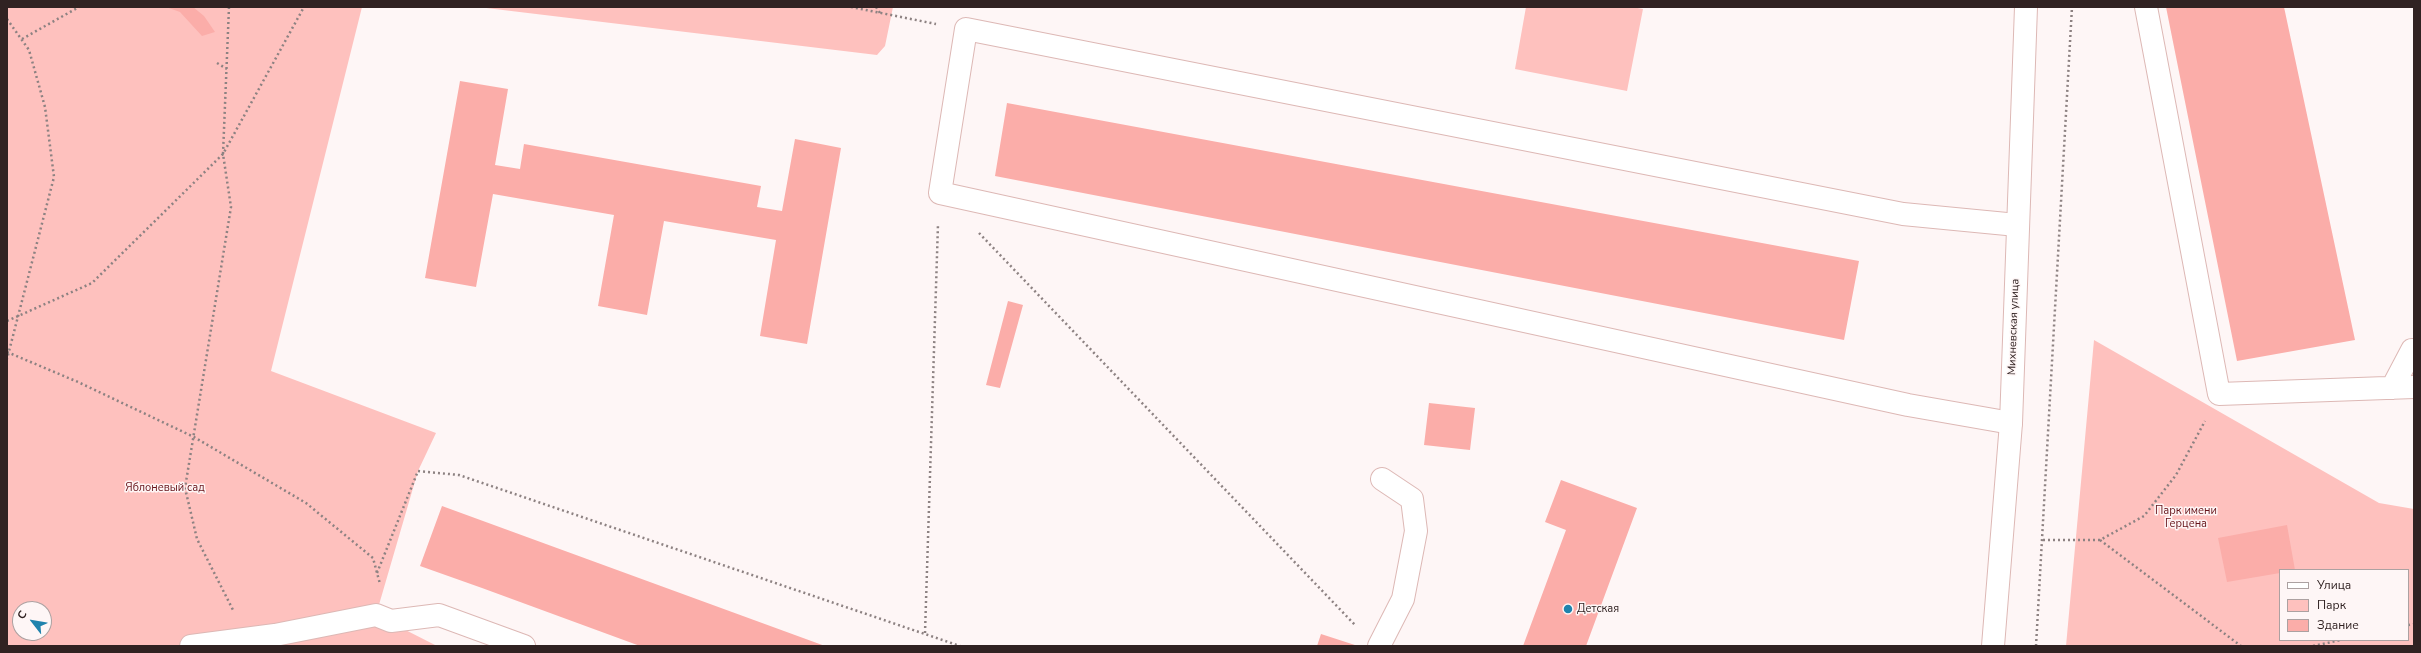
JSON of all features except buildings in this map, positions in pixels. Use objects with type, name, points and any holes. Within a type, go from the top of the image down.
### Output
[{"type":"street","name":"Михневская улица","points":[[1993,646],[2011,423],[2026,7]]},
{"type":"street","points":[[2146,7],[2219,394],[2414,387]]},
{"type":"street","points":[[2011,423],[1908,405],[940,193],[966,29],[1903,214],[2017,225]]},
{"type":"street","points":[[2392,388],[2412,350],[2414,350]]},
{"type":"street","points":[[1379,646],[1403,599],[1416,531],[1412,499],[1382,479]]},
{"type":"street","points":[[191,646],[249,639],[272,641],[376,616],[391,621],[439,615],[524,646]]},
{"type":"path","points":[[22,39],[79,7]]},
{"type":"path","points":[[229,7],[223,154],[231,207],[185,488],[197,539],[249,639]]},
{"type":"path","points":[[7,320],[92,283],[223,154],[302,7]]},
{"type":"path","points":[[850,7],[966,29]]},
{"type":"path","points":[[876,7],[880,13]]},
{"type":"path","points":[[2036,646],[2072,7]]},
{"type":"path","points":[[7,19],[29,50],[44,107],[54,177],[7,359]]},
{"type":"path","points":[[217,63],[227,69]]},
{"type":"path","points":[[925,633],[940,193]]},
{"type":"path","points":[[978,233],[1358,629]]},
{"type":"path","points":[[8,352],[78,382],[194,437],[306,503],[373,558],[391,621]]},
{"type":"path","points":[[2043,540],[2100,540],[2144,516],[2176,476],[2219,394]]},
{"type":"path","points":[[377,573],[418,471],[452,474],[960,646]]},
{"type":"path","points":[[2100,540],[2241,646]]},
{"type":"path","points":[[2313,646],[2336,641]]},
{"type":"green space","name":"Яблоневый сад","points":[[7,7],[362,7],[271,371],[436,433],[418,471],[376,615],[437,646],[7,646]]},
{"type":"green space","points":[[478,7],[893,7],[885,46],[877,55]]},
{"type":"green space","points":[[1526,7],[1632,7],[1643,9],[1627,91],[1515,69]]},
{"type":"green space","name":"Парк имени Герцена","points":[[2094,340],[2379,503],[2414,509],[2414,646],[2066,646]]},
{"type":"place","name":"Детская","points":[[1568,609]]}]
